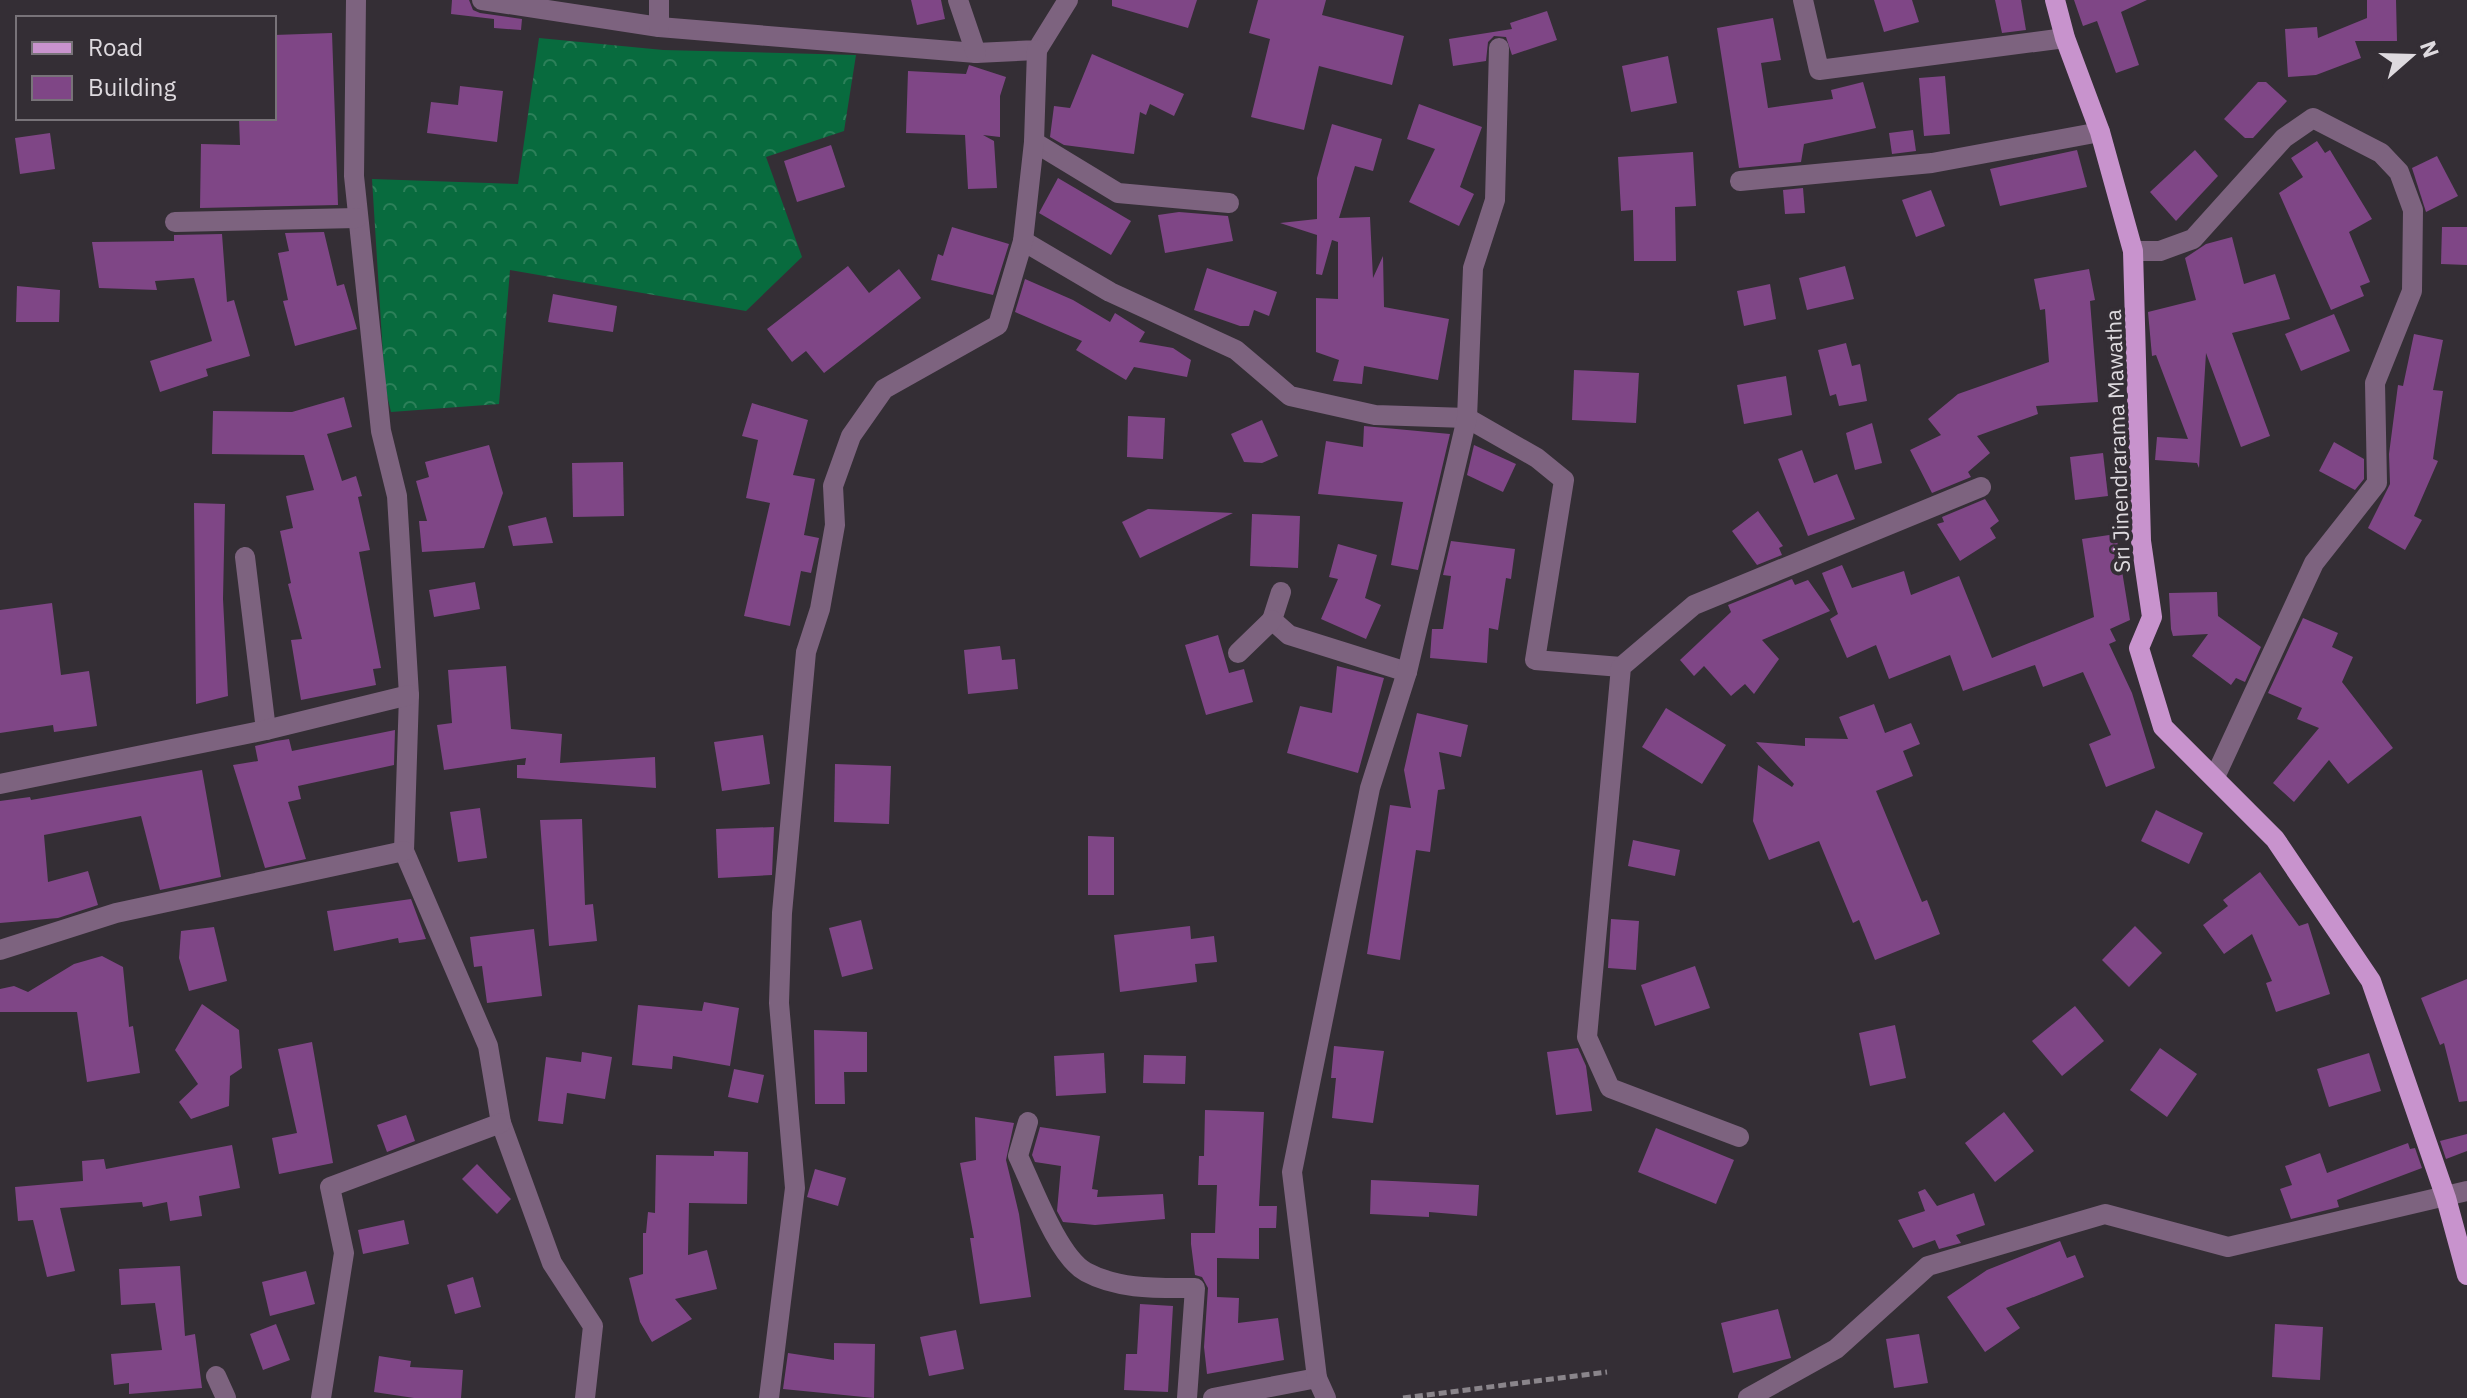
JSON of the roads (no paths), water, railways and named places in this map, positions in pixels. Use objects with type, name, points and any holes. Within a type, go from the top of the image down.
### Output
[{"type":"main road","name":"Sri Jinendrarama Mawatha","points":[[2055,0],[2065,38],[2100,132],[2133,251],[2141,541],[2152,617],[2139,648],[2163,727],[2275,839],[2371,981],[2446,1198],[2467,1275]]},
{"type":"street","points":[[356,0],[354,176],[357,218],[381,431],[397,496],[409,695],[404,851],[488,1046],[501,1123],[552,1263],[593,1326],[585,1398]]},
{"type":"street","points":[[482,0],[536,5],[659,27],[976,53],[1037,50]]},
{"type":"street","points":[[659,0],[659,27]]},
{"type":"street","points":[[958,0],[976,53]]},
{"type":"street","points":[[769,1398],[795,1188],[779,1003],[782,913],[806,652],[820,609],[835,525],[833,486],[851,436],[884,389],[998,325],[1023,241],[1034,142],[1037,50],[1068,0]]},
{"type":"street","points":[[1803,0],[1819,70],[2065,38]]},
{"type":"street","points":[[1326,1398],[1317,1378],[1292,1172],[1370,788],[1407,672],[1467,418],[1473,268],[1495,200],[1499,48]]},
{"type":"street","points":[[2133,251],[2160,251],[2193,239],[2284,138],[2313,118],[2381,153],[2399,172],[2413,210],[2412,291],[2375,383],[2377,483],[2314,563],[2215,777]]},
{"type":"street","points":[[1740,181],[1932,163],[2100,132]]},
{"type":"street","points":[[1034,142],[1118,193],[1229,203]]},
{"type":"street","points":[[175,222],[357,218]]},
{"type":"street","points":[[1023,241],[1110,292],[1236,350],[1290,396],[1375,415],[1467,418],[1537,458],[1564,480],[1535,660],[1621,667]]},
{"type":"street","points":[[1739,1137],[1610,1088],[1587,1037],[1621,667],[1694,605],[1981,487]]},
{"type":"street","points":[[245,557],[266,730]]},
{"type":"street","points":[[1238,653],[1272,620],[1281,592]]},
{"type":"street","points":[[1272,620],[1289,635],[1407,672]]},
{"type":"street","points":[[0,784],[266,730],[409,695]]},
{"type":"street","points":[[0,950],[116,913],[404,851]]},
{"type":"street","points":[[1028,1122],[1018,1156],[1062,1246],[1084,1272],[1137,1288],[1195,1288],[1187,1398]]},
{"type":"street","points":[[321,1398],[344,1253],[330,1187],[501,1123]]},
{"type":"street","points":[[1748,1398],[1836,1349],[1928,1266],[2105,1214],[2228,1247],[2467,1191]]},
{"type":"street","points":[[216,1376],[226,1398]]},
{"type":"street","points":[[1213,1398],[1317,1378]]}]
